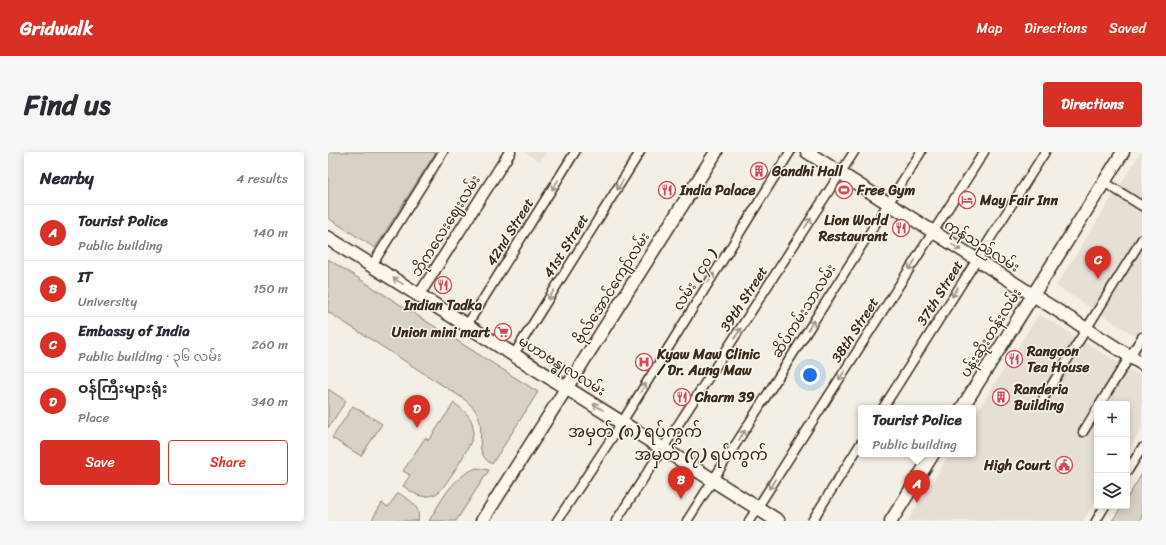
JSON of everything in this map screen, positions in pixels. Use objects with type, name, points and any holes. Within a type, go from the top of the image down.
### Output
[{"type":"main road","name":"ဗိုလ်အောင်ကျော်လမ်း","points":[[482,521],[716,152]]},
{"type":"main road","name":"ကုန်သည်လမ်း","points":[[807,152],[1142,364]]},
{"type":"main road","name":"ပန်းဆိုးတန်းလမ်း","points":[[964,405],[1123,152]]},
{"type":"main road","name":"မဟာဗန္ဓုလလမ်း","points":[[328,238],[567,387],[621,424],[756,510],[778,521]]},
{"type":"main road","points":[[891,521],[931,457]]},
{"type":"street","points":[[372,265],[444,152]]},
{"type":"street","name":"ဘိုကလေးဈေးလမ်း","points":[[419,295],[510,152]]},
{"type":"street","name":"42nd Street","points":[[468,325],[575,152]]},
{"type":"street","name":"41st Street","points":[[514,354],[640,152]]},
{"type":"street","name":"လမ်း ( ၄၀ )","points":[[557,521],[621,424],[790,152]]},
{"type":"street","name":"39th Street","points":[[616,521],[854,152]]},
{"type":"street","name":"ဆိပ်ကမ်းသာလမ်း","points":[[687,521],[920,152]]},
{"type":"street","name":"38th Street","points":[[749,521],[984,152]]},
{"type":"street","name":"37th Street","points":[[885,405],[1045,152]]},
{"type":"street","points":[[1104,182],[1142,206]]},
{"type":"street","points":[[1043,399],[1142,239]]},
{"type":"street","points":[[1102,401],[1142,337]]},
{"type":"street","points":[[1083,432],[1094,414]]},
{"type":"street","points":[[812,521],[858,448]]},
{"type":"street","points":[[1130,467],[1142,448]]},
{"type":"street","points":[[1096,521],[1103,509]]},
{"type":"shaded area","points":[[328,152],[436,152],[375,248],[328,218]]},
{"type":"shaded area","points":[[524,152],[546,152],[540,162]]},
{"type":"shaded area","points":[[1142,152],[1142,340],[1056,286]]},
{"type":"shaded area","points":[[328,259],[538,392],[492,464],[482,454],[480,420],[471,405],[464,399],[328,312]]},
{"type":"shaded area","points":[[1039,314],[1142,377],[1142,428],[1130,447],[1130,401],[1094,401],[1094,504],[1083,521],[908,521],[948,457],[976,457],[976,413]]},
{"type":"shaded area","points":[[328,389],[346,401],[328,428]]},
{"type":"shaded area","points":[[454,403],[465,412],[471,420],[473,429],[472,439],[459,464],[439,492],[429,496],[418,495],[403,486],[410,475],[403,471],[425,438],[429,440]]},
{"type":"shaded area","points":[[353,406],[382,424],[361,456],[332,438]]},
{"type":"shaded area","points":[[477,468],[489,470],[456,521],[429,521],[454,483],[461,477]]},
{"type":"shaded area","points":[[1142,474],[1142,521],[1112,521],[1120,509],[1130,509],[1130,493]]},
{"type":"shaded area","points":[[398,493],[414,504],[418,511],[418,521],[371,521],[382,503],[388,507]]},
{"type":"place","name":"Gandhi Hall","points":[[759,171]]},
{"type":"place","name":"India Palace","points":[[667,190]]},
{"type":"place","name":"Free Gym","points":[[844,190]]},
{"type":"place","name":"May Fair Inn","points":[[967,200]]},
{"type":"place","name":"Lion World Restaurant","points":[[901,228]]},
{"type":"place","name":"Embassy of India","points":[[1098,279]]},
{"type":"place","name":"Indian Tadka","points":[[443,285]]},
{"type":"place","name":"Union mini mart","points":[[503,332]]},
{"type":"place","name":"Rangoon Tea House","points":[[1014,359]]},
{"type":"place","name":"Kyaw Maw Clinic / Dr. Aung Maw","points":[[644,362]]},
{"type":"place","name":"Charm 39","points":[[682,397]]},
{"type":"place","name":"Randeria Building","points":[[1001,397]]},
{"type":"place","name":"ဝန်ကြီးများရုံး","points":[[417,428]]},
{"type":"place","name":"High Court","points":[[1064,465]]},
{"type":"place","name":"IT","points":[[681,499]]},
{"type":"place","name":"Tourist Police","points":[[917,503]]},
{"type":"district","name":"အမှတ် (၈) ရပ်ကွက်","points":[[635,431]]},
{"type":"district","name":"အမှတ် (၇) ရပ်ကွက်","points":[[701,454]]}]
